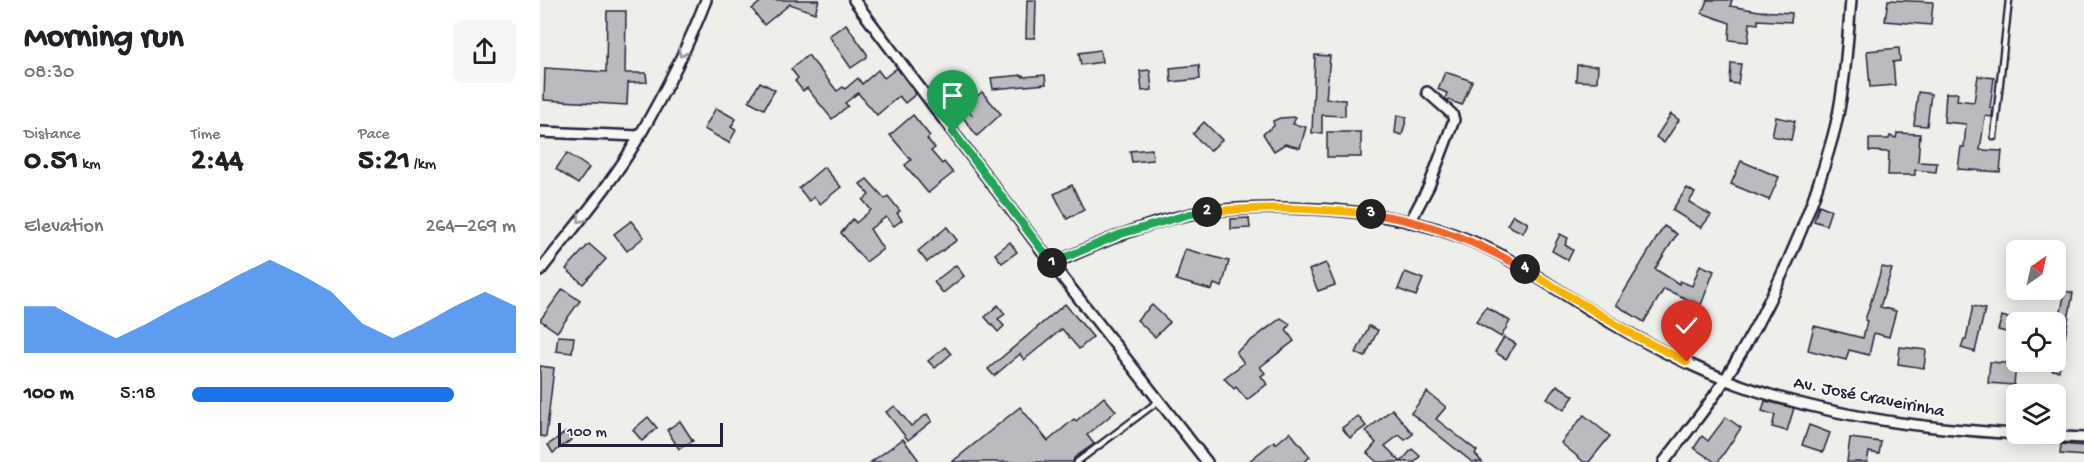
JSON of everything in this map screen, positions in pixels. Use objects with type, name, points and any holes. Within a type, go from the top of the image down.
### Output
[{"type":"street","points":[[540,271],[599,196],[639,136],[694,29],[706,0]]},
{"type":"street","points":[[854,0],[1052,264],[1207,462]]},
{"type":"street","points":[[1664,462],[1725,379],[1783,274],[1834,135],[1843,85],[1851,0]]},
{"type":"street","points":[[1410,222],[1428,186],[1454,120],[1452,114],[1427,92]]},
{"type":"street","points":[[540,132],[639,136]]},
{"type":"street","name":"Av. José Craveirinha","points":[[1052,264],[1121,234],[1190,214],[1243,208],[1315,208],[1384,215],[1442,229],[1493,251],[1635,336],[1725,379],[1801,404],[1961,432],[2084,438]]},
{"type":"lane","points":[[1994,137],[2009,0]]},
{"type":"lane","points":[[1077,462],[1160,400]]},
{"type":"building","points":[[763,0],[819,0],[815,13],[790,4],[764,25],[752,9]]},
{"type":"building","points":[[1027,0],[1036,0],[1035,38],[1026,38]]},
{"type":"building","points":[[1707,0],[1732,0],[1730,6],[1792,13],[1791,22],[1758,20],[1758,24],[1750,23],[1748,42],[1729,40],[1730,23],[1702,13]]},
{"type":"building","points":[[1888,0],[1933,2],[1931,25],[1885,21]]},
{"type":"building","points":[[607,11],[626,11],[625,73],[646,73],[647,82],[628,83],[627,105],[544,100],[545,68],[606,72]]},
{"type":"building","points":[[846,24],[867,54],[867,57],[851,68],[829,36]]},
{"type":"building","points":[[1899,48],[1900,61],[1893,62],[1895,85],[1870,87],[1867,51]]},
{"type":"building","points":[[1100,50],[1102,62],[1081,65],[1079,53]]},
{"type":"building","points":[[808,55],[837,91],[843,87],[845,89],[858,78],[862,84],[878,70],[884,78],[897,68],[916,94],[905,103],[899,96],[877,115],[858,93],[845,103],[848,106],[832,119],[807,88],[803,91],[795,81],[798,78],[791,69]]},
{"type":"building","points":[[1315,55],[1330,56],[1326,99],[1345,100],[1345,116],[1322,115],[1322,133],[1312,133]]},
{"type":"building","points":[[1731,63],[1741,64],[1738,84],[1730,83]]},
{"type":"building","points":[[1199,65],[1200,79],[1171,82],[1170,68]]},
{"type":"building","points":[[1577,65],[1598,66],[1597,82],[1576,81]]},
{"type":"building","points":[[1150,70],[1152,90],[1142,91],[1140,71]]},
{"type":"building","points":[[1445,72],[1472,81],[1462,105],[1445,99],[1447,93],[1438,89]]},
{"type":"building","points":[[1023,75],[1023,77],[1045,75],[1046,84],[993,89],[991,78]]},
{"type":"building","points":[[1978,76],[1994,78],[1990,108],[1993,108],[1992,117],[1985,116],[1980,150],[2002,151],[2000,172],[1958,169],[1961,147],[1964,147],[1966,124],[1944,122],[1946,93],[1958,93],[1957,100],[1974,102]]},
{"type":"building","points":[[760,82],[775,90],[764,109],[749,101]]},
{"type":"building","points":[[982,92],[1001,114],[977,136],[962,116],[968,111],[973,116],[965,106]]},
{"type":"building","points":[[1918,92],[1931,94],[1927,126],[1914,125]]},
{"type":"building","points":[[716,108],[736,119],[731,127],[736,130],[729,143],[704,129]]},
{"type":"building","points":[[1671,114],[1679,120],[1664,143],[1656,137]]},
{"type":"building","points":[[913,115],[930,136],[927,139],[935,148],[931,151],[953,173],[928,193],[905,165],[911,160],[890,135]]},
{"type":"building","points":[[1397,115],[1407,117],[1402,135],[1395,133]]},
{"type":"building","points":[[1296,117],[1293,124],[1306,127],[1300,148],[1285,144],[1274,151],[1263,134],[1274,126],[1273,121]]},
{"type":"building","points":[[1776,117],[1795,121],[1791,140],[1772,136]]},
{"type":"building","points":[[1204,122],[1222,140],[1210,151],[1193,134]]},
{"type":"building","points":[[1327,132],[1361,132],[1361,157],[1327,157]]},
{"type":"building","points":[[1897,133],[1920,134],[1918,162],[1937,163],[1936,172],[1915,170],[1915,175],[1888,175],[1889,152],[1869,151],[1869,139],[1889,139],[1890,136],[1896,138]]},
{"type":"building","points":[[1152,149],[1153,160],[1132,162],[1130,151]]},
{"type":"building","points":[[567,153],[589,168],[578,184],[556,169]]},
{"type":"building","points":[[1741,161],[1779,177],[1769,200],[1731,184]]},
{"type":"building","points":[[824,167],[841,187],[820,204],[814,197],[809,201],[799,188]]},
{"type":"building","points":[[867,179],[885,199],[888,196],[900,211],[897,213],[902,220],[894,226],[886,217],[870,229],[883,249],[866,262],[841,233],[853,219],[856,223],[871,210],[863,200],[869,195],[860,184]]},
{"type":"building","points":[[1072,185],[1084,210],[1067,219],[1054,194]]},
{"type":"building","points":[[1687,188],[1695,193],[1689,202],[1711,215],[1701,228],[1672,210]]},
{"type":"building","points":[[1819,205],[1831,210],[1826,225],[1814,221]]},
{"type":"building","points":[[1513,215],[1528,223],[1523,233],[1507,225]]},
{"type":"building","points":[[1249,218],[1250,228],[1231,229],[1231,219]]},
{"type":"building","points":[[631,221],[644,237],[627,251],[614,234]]},
{"type":"building","points":[[1664,226],[1677,234],[1655,269],[1679,284],[1680,281],[1692,286],[1700,265],[1714,271],[1701,305],[1664,289],[1644,322],[1616,305]]},
{"type":"building","points":[[947,227],[957,240],[927,262],[918,251]]},
{"type":"building","points":[[1560,234],[1568,238],[1565,245],[1573,250],[1568,260],[1552,251]]},
{"type":"building","points":[[1010,242],[1017,252],[1002,263],[995,254]]},
{"type":"building","points":[[589,244],[606,259],[583,284],[566,269]]},
{"type":"building","points":[[1185,249],[1229,261],[1222,287],[1214,284],[1212,290],[1176,280]]},
{"type":"building","points":[[1326,263],[1335,285],[1318,291],[1309,270]]},
{"type":"building","points":[[956,265],[964,276],[943,293],[934,282]]},
{"type":"building","points":[[1882,267],[1892,269],[1880,307],[1896,311],[1889,337],[1874,333],[1869,355],[1849,350],[1846,360],[1808,350],[1814,326],[1863,338],[1867,321],[1865,320]]},
{"type":"building","points":[[1405,272],[1423,279],[1416,296],[1398,289]]},
{"type":"building","points":[[563,289],[580,301],[557,332],[540,320]]},
{"type":"building","points":[[2066,291],[2073,293],[2066,332],[2066,312],[2061,312],[2063,300],[2066,300]]},
{"type":"building","points":[[1065,304],[1093,337],[1079,349],[1062,329],[1024,360],[1020,354],[994,376],[988,369]]},
{"type":"building","points":[[998,305],[1005,314],[998,319],[1004,326],[998,332],[985,317]]},
{"type":"building","points":[[1152,305],[1170,322],[1155,337],[1137,320]]},
{"type":"building","points":[[1973,306],[1985,309],[1975,352],[1961,348],[1966,339]]},
{"type":"building","points":[[1486,307],[1510,321],[1501,337],[1476,322]]},
{"type":"building","points":[[2002,316],[2006,317],[2006,332],[1998,330]]},
{"type":"building","points":[[1281,318],[1290,324],[1286,330],[1294,341],[1260,367],[1265,373],[1261,376],[1267,384],[1247,400],[1224,378],[1244,363],[1236,352]]},
{"type":"building","points":[[1369,326],[1378,330],[1365,357],[1356,353]]},
{"type":"building","points":[[558,336],[574,337],[572,353],[556,351]]},
{"type":"building","points":[[1504,337],[1516,344],[1506,359],[1495,352]]},
{"type":"building","points":[[945,347],[951,354],[935,368],[928,361]]},
{"type":"building","points":[[1900,347],[1926,350],[1924,368],[1898,364]]},
{"type":"building","points":[[1990,362],[2006,363],[2006,372],[2015,372],[2014,384],[1988,383]]},
{"type":"building","points":[[540,366],[554,368],[546,437],[540,436]]},
{"type":"building","points":[[1557,385],[1574,396],[1564,410],[1547,398]]},
{"type":"building","points":[[1427,392],[1446,407],[1436,419],[1477,451],[1475,454],[1482,462],[1472,462],[1411,413]]},
{"type":"building","points":[[1104,397],[1116,411],[1087,435],[1094,444],[1074,458],[1073,462],[952,462],[1020,407],[1048,441]]},
{"type":"building","points":[[1765,401],[1794,408],[1787,431],[1772,427],[1775,415],[1762,411]]},
{"type":"building","points":[[895,406],[911,426],[927,414],[932,421],[908,440],[886,412]]},
{"type":"building","points":[[1392,409],[1413,434],[1405,440],[1399,435],[1385,446],[1401,462],[1377,462],[1367,453],[1376,443],[1366,431]]},
{"type":"building","points":[[1584,415],[1610,436],[1589,462],[1584,462],[1561,443]]},
{"type":"building","points":[[1358,416],[1366,426],[1350,438],[1342,428]]},
{"type":"building","points":[[648,417],[657,428],[642,441],[633,430]]},
{"type":"building","points":[[1726,417],[1741,428],[1718,462],[1715,462],[1694,448],[1702,436],[1708,441]]},
{"type":"building","points":[[680,421],[693,441],[679,449],[667,430]]},
{"type":"building","points":[[1809,425],[1830,433],[1823,452],[1802,445]]},
{"type":"building","points":[[566,432],[571,440],[553,453],[548,445]]},
{"type":"building","points":[[1290,432],[1310,457],[1304,462],[1248,462],[1274,441],[1276,444]]},
{"type":"building","points":[[1850,438],[1881,442],[1879,454],[1869,452],[1867,462],[1847,462]]},
{"type":"building","points":[[903,439],[920,462],[871,462]]},
{"type":"building","points":[[2061,444],[2084,446],[2084,456],[2060,454]]},
{"type":"building","points":[[1412,449],[1420,456],[1415,462],[1401,462]]},
{"type":"route","points":[[953,132],[1052,264],[1121,234],[1190,214],[1243,208],[1315,208],[1384,215],[1442,229],[1493,251],[1544,280],[1593,312],[1687,362]]}]
